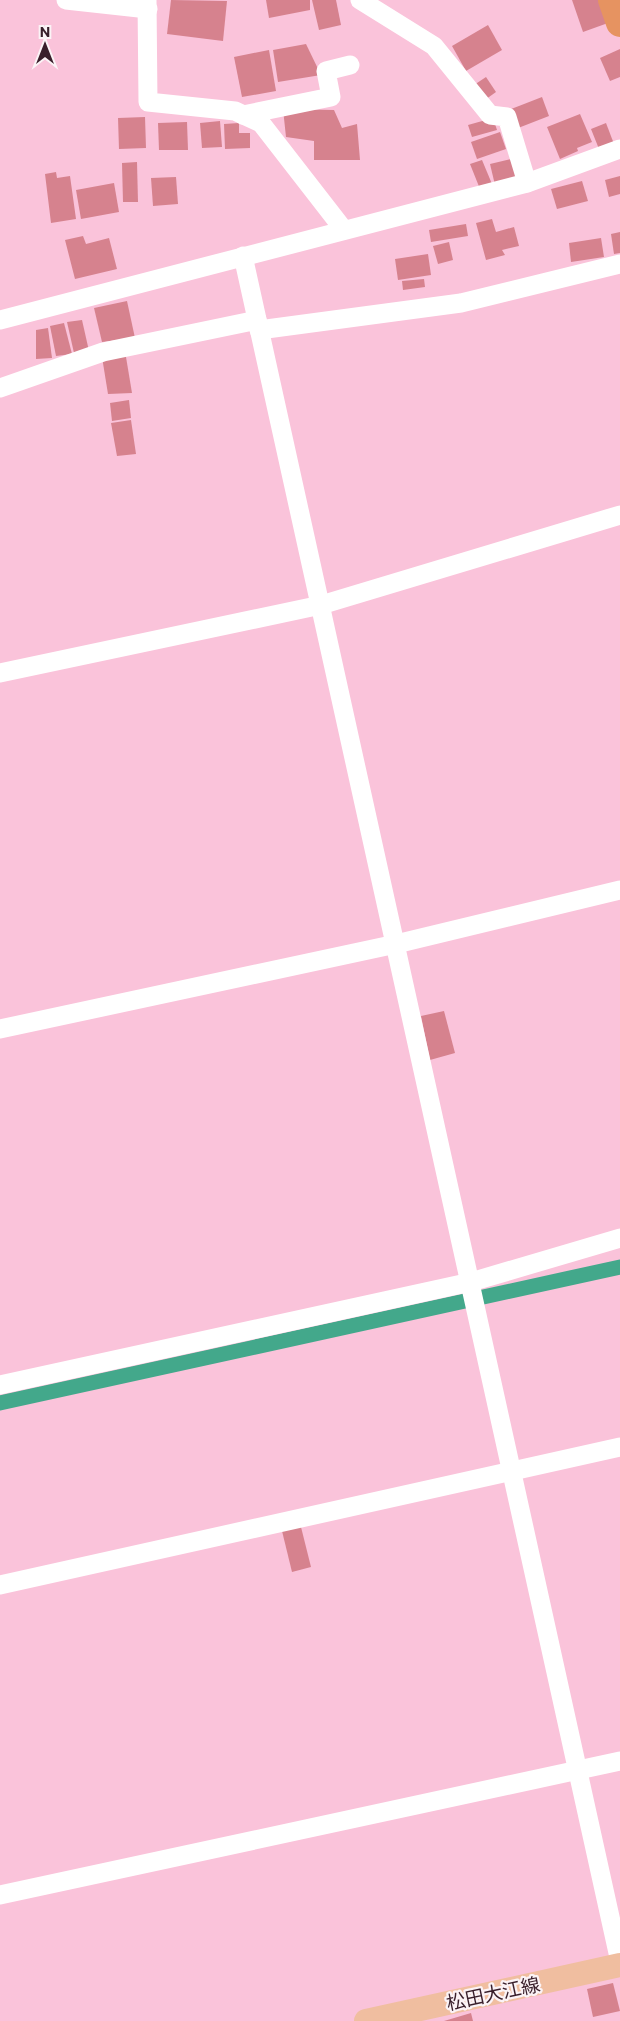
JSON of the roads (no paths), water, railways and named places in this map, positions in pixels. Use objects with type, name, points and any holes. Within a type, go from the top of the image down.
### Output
[{"type":"highway","points":[[612,0],[620,23]]},
{"type":"main road","name":"松田大江線","points":[[375,2020],[620,1964]]},
{"type":"street","points":[[66,0],[148,4],[148,102],[235,111],[261,123],[344,230]]},
{"type":"street","points":[[360,0],[434,46],[490,115],[507,117],[527,183]]},
{"type":"street","points":[[243,115],[331,97],[326,71],[350,65]]},
{"type":"street","points":[[0,320],[527,183],[620,149]]},
{"type":"street","points":[[243,256],[513,1469],[620,1964]]},
{"type":"street","points":[[0,388],[103,352],[258,325],[461,304],[620,264]]},
{"type":"street","points":[[0,673],[322,605],[620,516]]},
{"type":"street","points":[[0,1029],[396,944],[620,890]]},
{"type":"street","points":[[0,1385],[471,1282],[620,1238]]},
{"type":"street","points":[[0,1585],[513,1469],[620,1447]]},
{"type":"street","points":[[0,1895],[620,1761]]},
{"type":"waterway","points":[[0,1403],[620,1267]]}]
